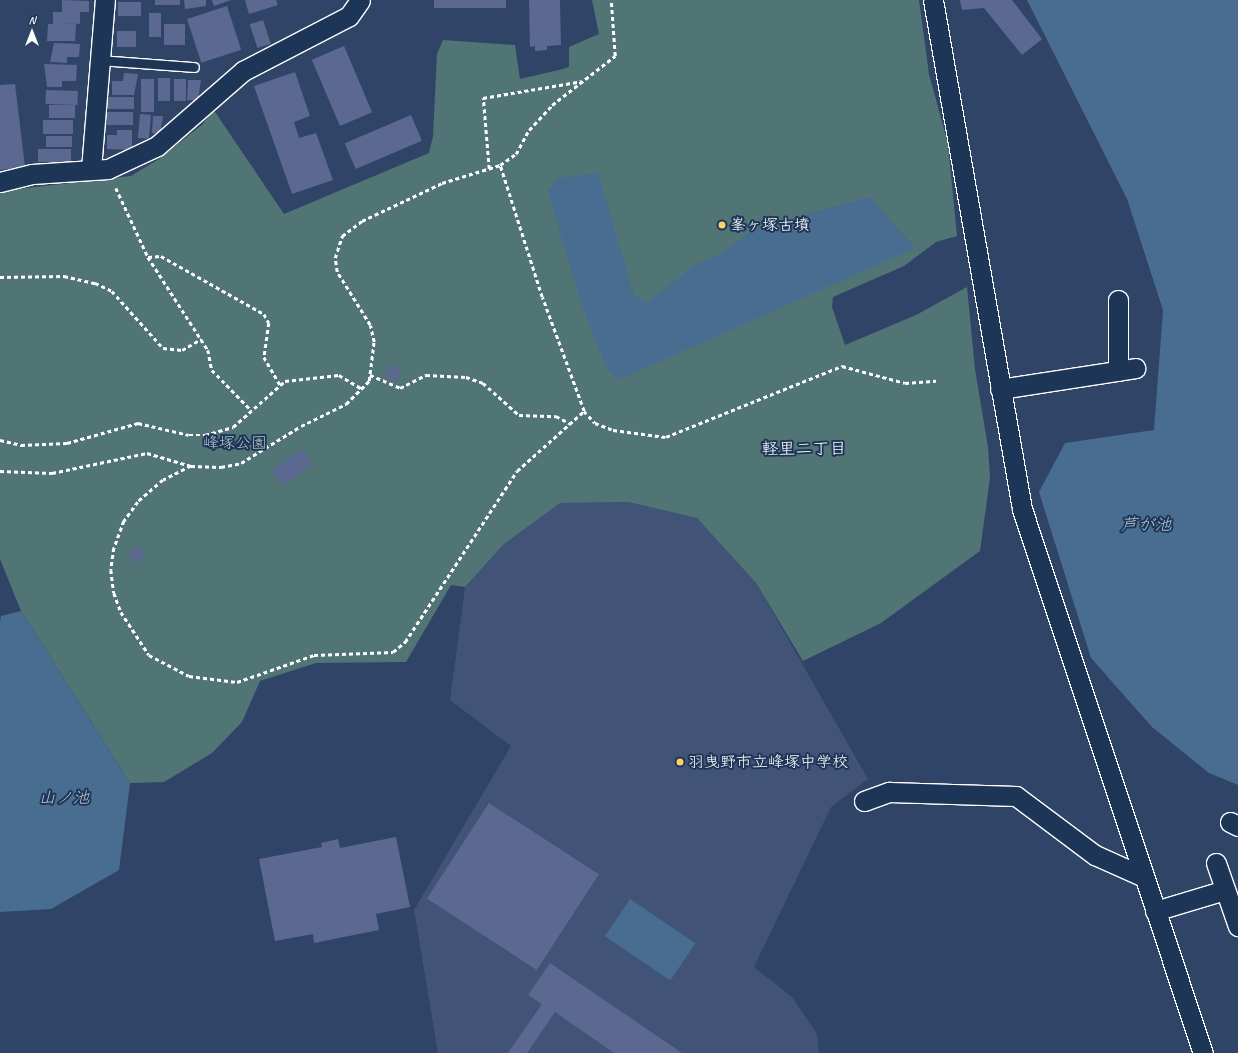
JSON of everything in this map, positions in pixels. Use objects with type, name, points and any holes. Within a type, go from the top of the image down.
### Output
[{"type":"street","points":[[91,169],[105,0]]},
{"type":"street","points":[[0,182],[32,174],[108,169],[157,146],[243,71],[349,16],[360,0]]},
{"type":"street","points":[[933,0],[1022,509],[1203,1053]]},
{"type":"street","points":[[1000,389],[1126,369],[1118,300]]},
{"type":"street","points":[[864,801],[890,792],[1016,796],[1095,855],[1144,877]]},
{"type":"street","points":[[1216,863],[1238,926]]},
{"type":"street","points":[[1155,911],[1225,890]]},
{"type":"lane","points":[[100,60],[194,67]]},
{"type":"path","points":[[0,471],[52,473],[147,453],[204,469],[241,463],[301,426],[332,413],[362,389],[370,375],[374,342],[370,325],[337,272],[334,258],[342,236],[350,227],[442,183],[500,165],[516,154],[529,130],[552,105],[615,56],[612,0]]},
{"type":"path","points":[[489,169],[483,98],[582,81]]},
{"type":"path","points":[[500,165],[542,298],[584,411],[595,423],[613,430],[666,437],[842,366],[905,383],[936,381]]},
{"type":"path","points":[[113,183],[148,257],[202,339],[212,370],[251,410]]},
{"type":"path","points":[[148,257],[161,256],[264,314],[269,323],[264,357],[280,385]]},
{"type":"path","points":[[0,278],[7,279],[64,276],[95,283],[112,291],[163,348],[182,350],[202,339]]},
{"type":"path","points":[[0,281],[7,279]]},
{"type":"path","points":[[370,375],[400,388],[426,375],[466,377],[483,383],[519,415],[556,416],[571,424]]},
{"type":"path","points":[[0,440],[21,445],[67,443],[138,423],[189,435],[205,435],[233,427],[280,385],[294,380],[339,376],[362,389]]},
{"type":"path","points":[[190,466],[163,480],[138,502],[124,521],[111,570],[114,593],[121,612],[149,655],[189,676],[237,682],[314,655],[393,652],[405,642],[517,471],[584,411]]},
{"type":"shaded area","name":"羽曳野市立峰塚中学校","points":[[628,502],[697,518],[756,583],[868,779],[831,807],[754,967],[792,997],[817,1034],[819,1053],[438,1053],[414,910],[511,746],[450,700],[465,587],[503,545],[560,503]]},
{"type":"green space","name":"峰塚公園","points":[[592,0],[919,0],[929,74],[948,144],[957,236],[936,242],[904,266],[833,297],[832,307],[845,345],[916,315],[967,287],[975,369],[988,447],[990,478],[980,551],[881,623],[803,661],[756,583],[697,518],[628,502],[560,503],[503,545],[465,587],[451,585],[406,662],[316,663],[260,681],[242,722],[212,753],[164,782],[130,783],[21,611],[0,559],[0,191],[131,176],[159,159],[203,124],[213,109],[284,214],[429,153],[433,136],[437,54],[443,40],[515,45],[520,79],[559,70],[569,67],[569,47],[599,34]]},
{"type":"water","name":"芦が池","points":[[1027,0],[1238,0],[1238,785],[1209,773],[1152,727],[1091,658],[1039,492],[1065,443],[1154,430],[1163,310],[1127,199]]},
{"type":"water","points":[[598,173],[634,296],[647,303],[693,266],[724,252],[755,228],[870,197],[915,248],[618,380],[607,369],[580,300],[548,191],[558,178]]},
{"type":"water","name":"山ノ池","points":[[21,611],[130,783],[119,870],[51,909],[0,912],[0,621],[1,616]]},
{"type":"water","points":[[630,899],[695,943],[670,980],[605,936]]},
{"type":"building","points":[[62,0],[89,1],[89,12],[80,12],[80,24],[57,23],[76,24],[75,41],[47,41],[48,24],[53,24],[53,12],[62,12]]},
{"type":"building","points":[[155,0],[180,0],[180,5],[155,5]]},
{"type":"building","points":[[184,0],[206,0],[206,6],[185,9]]},
{"type":"building","points":[[212,0],[231,0],[214,6]]},
{"type":"building","points":[[245,0],[276,0],[278,5],[249,14]]},
{"type":"building","points":[[434,0],[506,0],[506,8],[434,8]]},
{"type":"building","points":[[529,0],[560,0],[561,45],[547,46],[547,50],[535,51],[535,46],[530,47]]},
{"type":"building","points":[[960,0],[1012,0],[1042,39],[1022,55],[984,8],[962,10]]},
{"type":"building","points":[[118,2],[141,2],[141,16],[118,16]]},
{"type":"building","points":[[227,6],[241,50],[201,63],[187,19]]},
{"type":"building","points":[[149,13],[161,13],[161,37],[149,37]]},
{"type":"building","points":[[263,20],[271,44],[257,48],[250,24]]},
{"type":"building","points":[[164,24],[185,24],[185,45],[164,45]]},
{"type":"building","points":[[117,31],[136,31],[136,47],[117,47]]},
{"type":"building","points":[[54,43],[80,44],[79,57],[67,57],[67,63],[50,62]]},
{"type":"building","points":[[344,46],[372,112],[340,126],[312,60]]},
{"type":"building","points":[[44,64],[77,65],[76,81],[62,81],[62,87],[47,87]]},
{"type":"building","points":[[295,72],[310,116],[294,122],[299,138],[316,133],[333,180],[292,194],[254,86]]},
{"type":"building","points":[[124,73],[138,74],[134,95],[112,95],[112,81],[123,81]]},
{"type":"building","points":[[158,78],[170,78],[170,101],[158,101]]},
{"type":"building","points":[[141,79],[154,79],[154,112],[141,112]]},
{"type":"building","points":[[174,79],[186,79],[186,101],[174,101]]},
{"type":"building","points":[[188,80],[201,80],[198,101],[187,100]]},
{"type":"building","points":[[15,84],[25,167],[0,170],[0,85]]},
{"type":"building","points":[[46,90],[78,91],[77,105],[46,104]]},
{"type":"building","points":[[106,97],[134,97],[134,109],[106,109]]},
{"type":"building","points":[[49,105],[75,105],[75,118],[49,118]]},
{"type":"building","points":[[105,112],[133,112],[133,125],[105,125]]},
{"type":"building","points":[[140,114],[151,115],[149,139],[138,138]]},
{"type":"building","points":[[411,115],[422,141],[356,169],[345,143]]},
{"type":"building","points":[[153,116],[163,116],[160,134],[152,133]]},
{"type":"building","points":[[43,120],[73,120],[73,134],[43,134]]},
{"type":"building","points":[[117,130],[132,130],[132,150],[107,149],[107,135],[117,135]]},
{"type":"building","points":[[46,136],[72,136],[72,147],[46,147]]},
{"type":"building","points":[[38,149],[71,149],[71,162],[38,162]]},
{"type":"building","points":[[387,366],[400,367],[399,381],[386,380]]},
{"type":"building","points":[[301,449],[312,464],[283,486],[272,470]]},
{"type":"building","points":[[130,548],[143,548],[143,561],[130,561]]},
{"type":"building","points":[[489,803],[599,874],[537,970],[427,899]]},
{"type":"building","points":[[396,837],[410,907],[376,914],[379,930],[314,943],[313,934],[275,941],[259,859],[322,847],[321,843],[338,839],[340,848]]},
{"type":"building","points":[[550,963],[682,1053],[614,1053],[555,1012],[527,1053],[508,1053],[542,1004],[528,995]]},
{"type":"place","name":"峯ヶ塚古墳","points":[[722,225]]},
{"type":"place","name":"羽曳野市立峰塚中学校","points":[[680,762]]},
{"type":"district","name":"軽里二丁目","points":[[804,449]]}]
